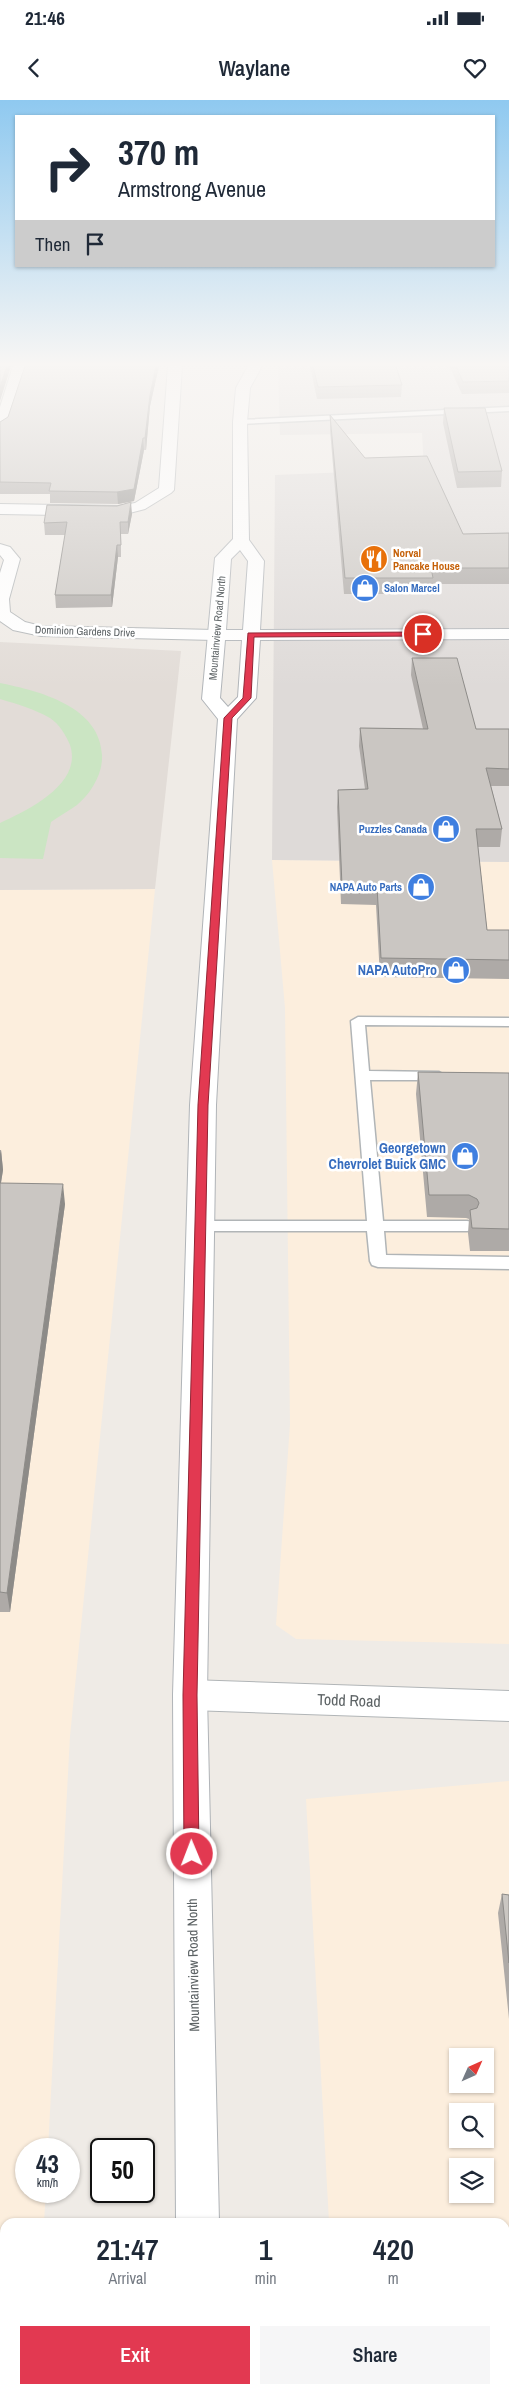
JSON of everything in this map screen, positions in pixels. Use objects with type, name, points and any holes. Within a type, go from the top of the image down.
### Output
[{"type":"main road","points":[[0,509],[118,511],[140,506],[166,490],[167,473]]},
{"type":"main road","points":[[228,718],[247,698],[256,561],[240,540],[240,473]]},
{"type":"main road","name":"Mountainview Road North","points":[[197,2218],[190,1695],[203,1105],[228,718],[211,698],[223,558],[240,540]]},
{"type":"main road","name":"Dominion Gardens Drive","points":[[0,550],[4,550],[12,560],[1,599],[1,614],[19,626],[42,631],[215,635]]},
{"type":"main road","points":[[215,635],[509,634]]},
{"type":"main road","name":"Todd Road","points":[[190,1695],[509,1706]]},
{"type":"lane","points":[[509,1022],[358,1021],[378,1261],[509,1263]]},
{"type":"lane","points":[[362,1075],[450,1076]]},
{"type":"lane","points":[[200,1226],[467,1226]]},
{"type":"shaded area","points":[[325,473],[509,473],[509,862],[272,860],[275,475]]},
{"type":"shaded area","points":[[0,642],[181,651],[155,889],[0,890]]},
{"type":"shaded area","points":[[272,860],[509,862],[509,1644],[296,1639],[276,1625],[290,1424],[285,1008]]},
{"type":"shaded area","points":[[155,889],[70,1736],[49,2138],[15,2138],[15,2203],[45,2203],[44,2218],[0,2218],[0,890]]},
{"type":"shaded area","points":[[509,1781],[509,2218],[329,2218],[306,1799]]},
{"type":"green space","points":[[0,683],[49,696],[65,704],[91,724],[99,738],[102,762],[95,783],[82,800],[51,822],[43,859],[0,858],[0,823],[38,803],[61,783],[68,772],[72,759],[70,745],[62,730],[50,718],[32,709],[0,699]]},
{"type":"building","points":[[0,473],[137,473],[134,489],[117,492],[49,491],[51,483],[0,482]]},
{"type":"building","points":[[335,473],[435,473],[463,534],[509,533],[509,568],[431,568],[433,578],[345,578]]},
{"type":"building","points":[[131,502],[128,522],[120,522],[121,545],[117,545],[111,595],[55,595],[67,522],[44,523],[47,505],[117,506]]},
{"type":"building","points":[[412,658],[457,658],[476,729],[509,729],[509,769],[486,768],[502,829],[476,829],[487,930],[509,930],[509,960],[381,958],[377,886],[342,886],[338,790],[368,789],[360,728],[428,729]]},
{"type":"building","name":"Georgetown Chevrolet Buick GMC","points":[[418,1072],[509,1073],[509,1229],[472,1228],[470,1210],[477,1208],[479,1203],[477,1199],[469,1195],[429,1195]]},
{"type":"building","points":[[0,1183],[63,1184],[7,1593],[0,1592]]},
{"type":"building","points":[[502,1894],[509,1895],[509,1963]]},
{"type":"place","name":"Norval Pancake House","points":[[374,559]]},
{"type":"place","name":"Salon Marcel","points":[[365,588]]},
{"type":"place","name":"Puzzles Canada","points":[[446,829]]},
{"type":"place","name":"NAPA Auto Parts","points":[[421,887]]},
{"type":"place","name":"NAPA AutoPro","points":[[456,970]]},
{"type":"place","name":"Georgetown Chevrolet Buick GMC","points":[[465,1156]]},
{"type":"route","points":[[192,1854],[190,1695],[203,1105],[228,718],[247,698],[251,634],[423,634]]}]
